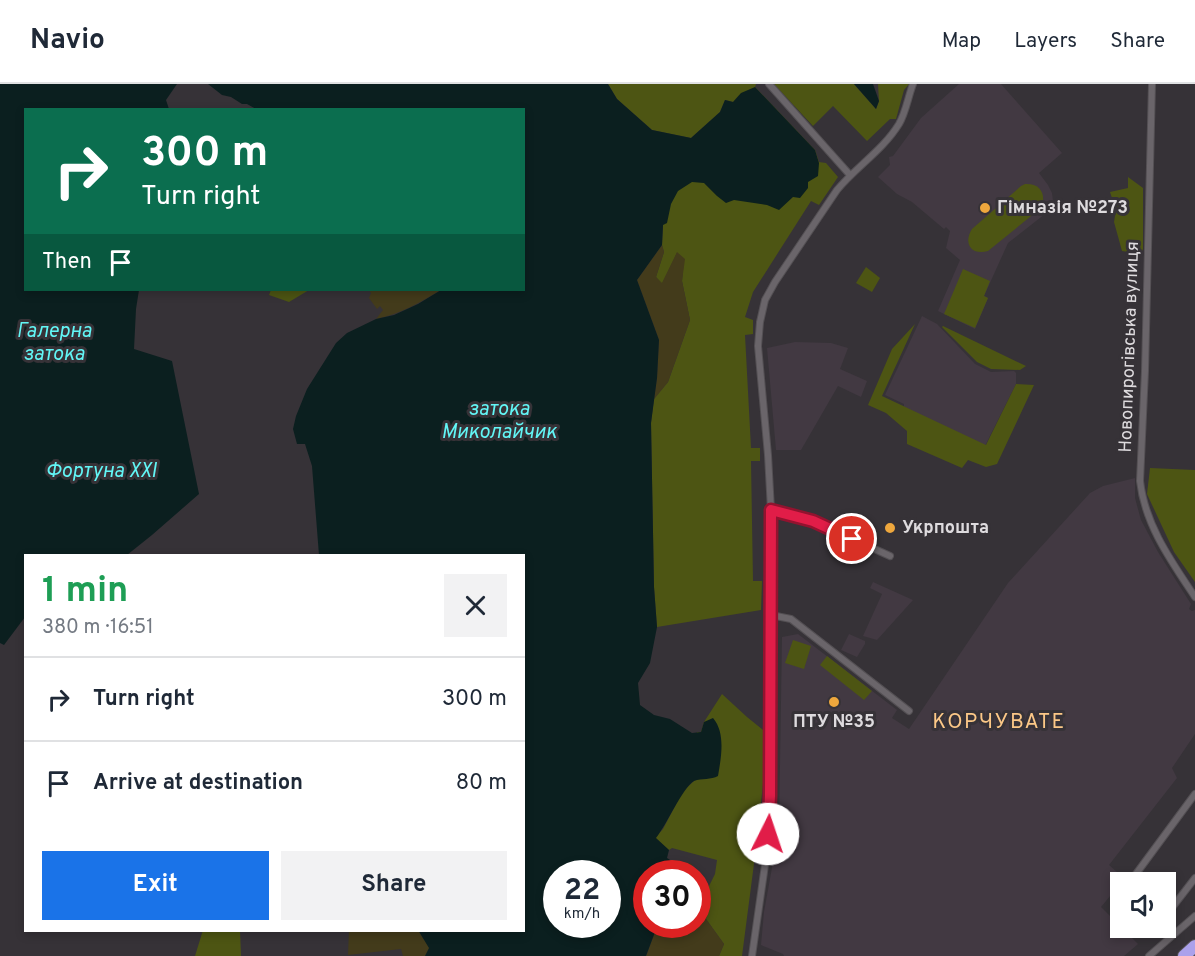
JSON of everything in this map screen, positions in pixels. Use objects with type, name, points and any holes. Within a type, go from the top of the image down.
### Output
[{"type":"highway","points":[[1184,956],[1195,946]]},
{"type":"street","points":[[770,84],[850,175]]},
{"type":"street","points":[[752,956],[770,817],[771,510],[758,346],[760,322],[765,300],[775,282],[837,190],[876,152],[897,127],[904,114],[913,84]]},
{"type":"street","name":"Новопирогівська вулиця","points":[[1152,84],[1140,482],[1149,520],[1162,546],[1195,597]]},
{"type":"street","points":[[771,510],[813,521],[890,556]]},
{"type":"street","points":[[771,615],[791,619],[909,711]]},
{"type":"street","points":[[1137,872],[1195,794]]},
{"type":"street","points":[[1176,903],[1195,878]]},
{"type":"street","points":[[1149,956],[1195,915]]},
{"type":"shaded area","name":"Гімназія №273","points":[[959,84],[1001,84],[1062,153],[1039,173],[1052,193],[1052,207],[1008,243],[984,296],[988,298],[975,329],[938,311],[960,260],[946,248],[950,231],[946,227],[944,229],[912,202],[897,194],[878,177],[890,165],[889,157],[893,156],[921,118]]},
{"type":"shaded area","points":[[922,316],[937,324],[975,364],[991,372],[1014,371],[1016,373],[1016,384],[980,456],[903,420],[904,404],[885,395]]},
{"type":"shaded area","points":[[795,342],[831,343],[848,348],[840,369],[867,381],[861,397],[838,386],[801,450],[776,450],[767,348]]},
{"type":"shaded area","points":[[1135,478],[1135,498],[1141,520],[1191,604],[1189,609],[1195,610],[1195,734],[1172,768],[1177,778],[1109,865],[1117,872],[1110,872],[1110,896],[1101,907],[1110,916],[1110,938],[1132,938],[1138,944],[1124,956],[784,956],[761,945],[764,912],[779,829],[782,637],[798,634],[897,710],[892,718],[909,729],[1008,583],[1090,493],[1103,486]]},
{"type":"shaded area","points":[[873,582],[913,600],[877,640],[863,636],[882,594],[870,588]]},
{"type":"shaded area","points":[[849,634],[865,641],[857,657],[841,650]]},
{"type":"green space","points":[[608,84],[756,84],[755,87],[815,150],[819,162],[826,163],[838,177],[819,205],[811,201],[753,292],[745,317],[753,320],[753,334],[745,335],[751,448],[760,448],[760,461],[751,461],[753,581],[762,581],[761,610],[657,627],[654,587],[651,423],[654,399],[668,382],[690,320],[682,281],[684,259],[677,253],[662,284],[656,277],[664,252],[663,225],[677,169],[740,94],[733,102],[725,100],[720,112],[691,138],[652,130],[617,99]]},
{"type":"green space","points":[[774,84],[854,84],[876,109],[879,101],[878,84],[909,84],[904,90],[896,119],[890,119],[867,141],[833,106],[813,126]]},
{"type":"green space","points":[[1128,177],[1143,188],[1143,249],[1141,254],[1122,251],[1114,222],[1116,210],[1110,192],[1128,188]]},
{"type":"green space","points":[[1025,184],[1035,185],[1041,190],[1043,203],[1041,208],[988,251],[973,250],[968,239],[972,229]]},
{"type":"green space","points":[[866,267],[880,278],[872,292],[856,283]]},
{"type":"green space","points":[[963,269],[990,281],[984,296],[988,298],[975,328],[944,314]]},
{"type":"green space","points":[[271,291],[307,291],[289,302],[269,295]]},
{"type":"green space","points":[[915,324],[882,396],[986,445],[1016,384],[1034,385],[997,464],[986,467],[968,460],[962,468],[907,444],[907,431],[886,413],[868,405],[892,349]]},
{"type":"green space","points":[[943,326],[1026,366],[1020,370],[991,369],[977,362]]},
{"type":"green space","points":[[1150,468],[1195,470],[1195,582],[1174,552],[1147,494]]},
{"type":"green space","points":[[793,640],[811,646],[804,669],[785,663]]},
{"type":"green space","points":[[827,656],[872,691],[864,700],[820,665]]},
{"type":"green space","points":[[722,694],[768,734],[742,956],[719,956],[724,944],[711,926],[711,882],[717,860],[672,848],[669,850],[655,838],[663,829],[683,791],[694,781],[697,732],[701,732],[704,722]]},
{"type":"green space","points":[[202,932],[240,932],[241,956],[195,956]]},
{"type":"sand","points":[[662,245],[664,252],[656,277],[662,283],[677,252],[685,259],[682,281],[690,320],[668,382],[654,399],[659,340],[637,280]]},
{"type":"sand","points":[[370,291],[439,291],[402,311],[376,319],[383,310],[380,306],[377,309],[369,298]]},
{"type":"sand","points":[[711,926],[724,944],[719,956],[646,956],[653,938],[711,938]]},
{"type":"sand","points":[[349,932],[419,932],[430,948],[425,956],[403,956],[401,949],[348,955]]},
{"type":"water","name":"Фортуна XXI","points":[[0,84],[177,84],[166,100],[169,108],[24,108],[24,291],[139,291],[134,349],[172,361],[199,494],[128,554],[24,554],[24,618],[4,645],[0,643]]},
{"type":"water","name":"затока Миколайчик","points":[[208,84],[608,84],[617,99],[652,130],[691,138],[720,112],[725,100],[733,102],[741,93],[755,87],[815,150],[819,163],[818,176],[808,182],[808,188],[800,198],[793,197],[779,210],[767,205],[734,200],[726,203],[704,183],[692,182],[678,191],[671,204],[667,223],[663,225],[662,245],[637,280],[659,340],[651,423],[654,587],[657,627],[650,663],[638,683],[640,705],[654,715],[670,719],[692,733],[701,732],[704,722],[713,718],[721,738],[718,776],[694,781],[690,785],[656,838],[669,850],[667,858],[670,860],[633,860],[633,938],[653,938],[646,956],[425,956],[429,948],[419,932],[525,932],[525,554],[319,554],[312,466],[305,444],[297,444],[293,429],[307,389],[336,343],[347,333],[376,319],[394,315],[439,291],[525,291],[525,108],[254,108],[231,97],[222,95]]},
{"type":"water","points":[[854,84],[873,84],[879,101],[876,109]]},
{"type":"place","name":"Гімназія №273","points":[[985,208]]},
{"type":"place","name":"Укрпошта","points":[[890,528]]},
{"type":"place","name":"ПТУ №35","points":[[834,702]]},
{"type":"district","name":"КОРЧУВАТЕ","points":[[999,722]]},
{"type":"route","points":[[768,834],[770,817],[771,510],[813,521],[852,539]]},
{"type":"water label","name":"Галерна затока","points":[[54,344]]}]
